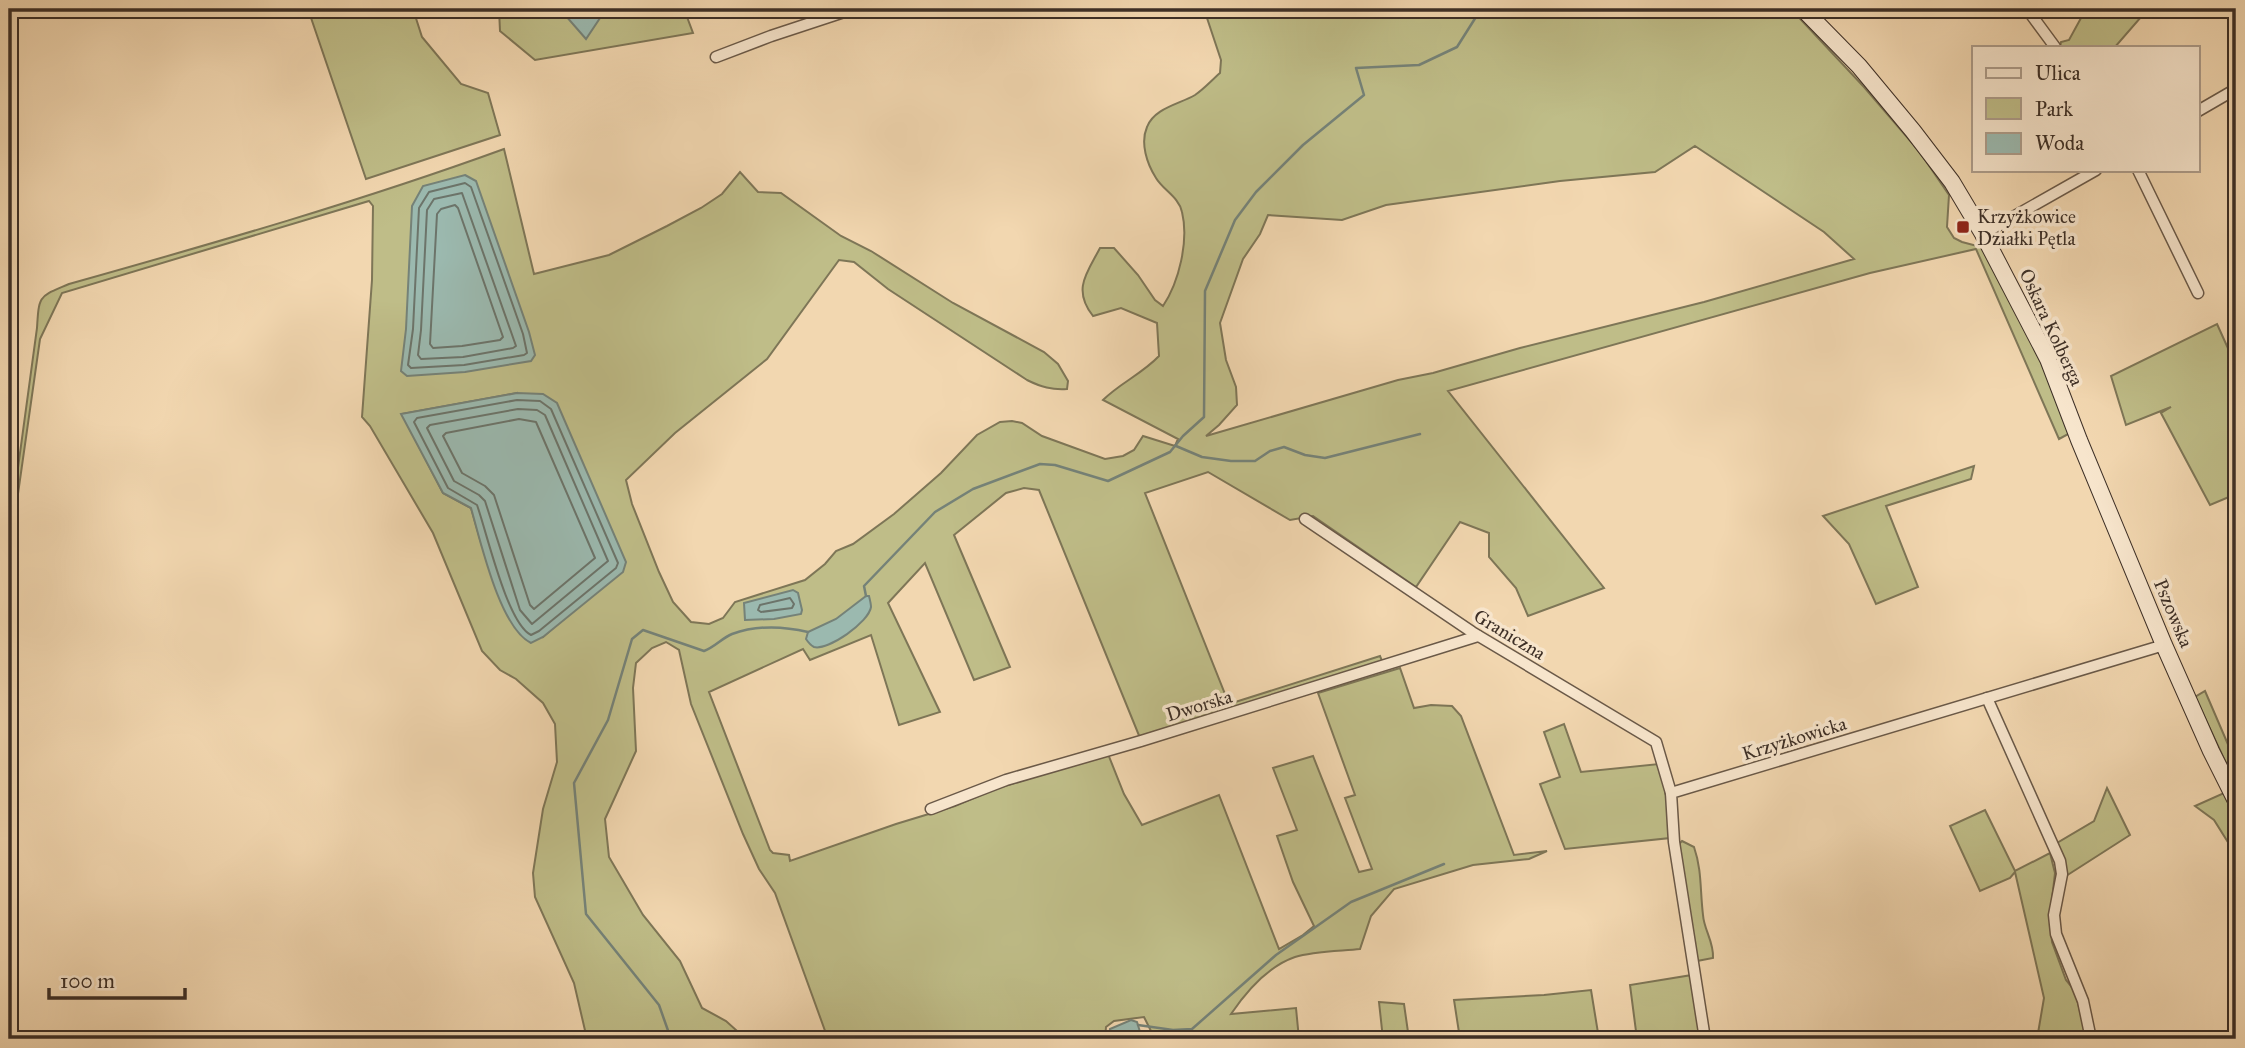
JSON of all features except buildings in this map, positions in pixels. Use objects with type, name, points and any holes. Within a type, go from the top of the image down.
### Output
[{"type":"main road","name":"Oskara Kolberga","points":[[1803,9],[1858,66],[1952,182],[1983,234],[2048,359],[2079,440]]},
{"type":"main road","name":"Pszowska","points":[[2079,440],[2164,645],[2236,801]]},
{"type":"street","points":[[716,57],[853,9]]},
{"type":"street","points":[[2027,9],[2054,46]]},
{"type":"street","points":[[2200,110],[2236,89]]},
{"type":"street","points":[[1983,234],[2092,172]]},
{"type":"street","points":[[2139,172],[2198,293]]},
{"type":"street","name":"Graniczna","points":[[1305,519],[1478,636],[1656,742],[1671,793]]},
{"type":"street","name":"Dworska","points":[[931,809],[1006,780],[1478,636]]},
{"type":"street","name":"Krzyżkowicka","points":[[1671,793],[2164,645]]},
{"type":"street","points":[[1987,698],[2060,861],[2062,874],[2054,915],[2056,934],[2083,1001],[2091,1039]]},
{"type":"street","points":[[1671,793],[1674,842],[1705,1039]]},
{"type":"green space","points":[[308,9],[413,9],[422,37],[461,84],[488,93],[500,135],[366,179]]},
{"type":"green space","points":[[499,9],[684,9],[693,33],[535,60],[500,31]]},
{"type":"green space","points":[[1204,9],[1791,9],[1919,151],[1949,195],[1947,227],[1954,238],[1985,248],[2043,360],[2072,432],[2059,439],[1976,249],[1870,273],[1448,391],[1604,588],[1528,616],[1516,588],[1489,557],[1489,533],[1460,522],[1416,587],[1313,516],[1290,520],[1208,472],[1145,493],[1229,704],[1380,656],[1383,663],[1140,738],[1039,490],[1024,488],[1006,493],[954,535],[1010,667],[974,680],[925,563],[888,603],[940,712],[899,725],[871,635],[810,660],[803,649],[709,692],[770,850],[773,853],[789,855],[790,861],[955,806],[995,789],[1108,754],[1124,794],[1142,825],[1219,795],[1279,949],[1314,926],[1293,882],[1277,836],[1297,830],[1273,768],[1313,756],[1359,872],[1372,869],[1345,798],[1355,795],[1318,693],[1400,668],[1414,708],[1431,705],[1452,706],[1461,716],[1514,855],[1547,851],[1529,859],[1473,865],[1394,889],[1371,916],[1360,949],[1310,954],[1285,961],[1259,981],[1231,1014],[1296,1008],[1299,1039],[1155,1039],[1144,1017],[1114,1021],[1106,1027],[1105,1039],[828,1039],[775,893],[759,869],[743,834],[691,704],[679,650],[666,642],[652,648],[636,663],[633,688],[636,751],[605,819],[609,857],[643,915],[680,961],[702,1008],[726,1021],[746,1039],[587,1039],[574,983],[535,897],[533,873],[543,809],[557,762],[555,724],[543,703],[516,679],[500,670],[482,651],[433,533],[370,426],[362,417],[372,280],[373,206],[369,201],[62,293],[40,339],[9,557],[9,534],[42,298],[69,284],[342,204],[504,149],[534,274],[609,255],[701,208],[722,194],[740,172],[758,192],[781,193],[841,236],[871,251],[953,303],[1044,352],[1058,364],[1068,381],[1067,389],[1062,389],[1047,388],[1027,380],[888,289],[854,262],[839,260],[767,359],[675,433],[626,480],[632,504],[659,572],[673,602],[691,622],[709,624],[723,618],[735,602],[805,580],[836,551],[853,544],[894,514],[941,473],[977,435],[1000,422],[1022,423],[1042,436],[1105,459],[1123,456],[1134,450],[1143,436],[1175,446],[1178,439],[1103,400],[1159,356],[1157,323],[1121,308],[1093,316],[1083,298],[1083,289],[1087,273],[1100,248],[1114,248],[1138,275],[1155,300],[1163,306],[1178,273],[1184,223],[1178,202],[1159,182],[1150,166],[1144,146],[1145,133],[1155,115],[1195,95],[1220,73],[1221,60]],"holes":[[[1695,146],[1824,232],[1854,259],[1704,302],[1398,380],[1206,436],[1237,405],[1236,387],[1226,360],[1220,323],[1243,259],[1260,234],[1268,215],[1342,220],[1386,205],[1560,181],[1655,172]],[[517,393],[567,616],[543,637],[482,546],[471,508],[443,493],[402,414]]]},
{"type":"green space","points":[[2095,9],[2148,9],[2116,46],[2060,46],[2061,42],[2069,40],[2081,18]]},
{"type":"green space","points":[[2217,324],[2236,366],[2236,494],[2210,505],[2161,413],[2171,407],[2126,425],[2111,376]]},
{"type":"green space","points":[[1974,466],[1971,479],[1886,506],[1918,587],[1876,604],[1849,544],[1823,516]]},
{"type":"green space","points":[[2205,691],[2236,763],[2236,784],[2195,697]]},
{"type":"green space","points":[[1564,724],[1581,772],[1659,764],[1667,798],[1670,838],[1565,849],[1540,784],[1560,777],[1544,732]]},
{"type":"green space","points":[[2107,788],[2130,835],[2066,876],[2057,843],[2094,821]]},
{"type":"green space","points":[[2224,793],[2236,815],[2236,855],[2214,820],[2195,806]]},
{"type":"green space","points":[[1985,810],[2015,871],[2050,853],[2055,873],[2050,917],[2052,942],[2066,980],[2075,991],[2087,1039],[2037,1039],[2044,998],[2015,872],[2010,878],[1980,891],[1950,826]]},
{"type":"green space","points":[[1682,841],[1694,847],[1697,856],[1704,920],[1713,958],[1697,961],[1679,844]]},
{"type":"green space","points":[[1692,975],[1702,1039],[1637,1039],[1630,985]]},
{"type":"green space","points":[[1591,990],[1599,1039],[1460,1039],[1454,1000]]},
{"type":"green space","points":[[1379,1002],[1404,1004],[1409,1039],[1383,1039]]},
{"type":"water","points":[[582,9],[606,9],[586,39],[565,15]]},
{"type":"water","points":[[465,175],[476,181],[535,355],[531,361],[465,372],[407,376],[401,371],[406,329],[412,206],[423,186]]},
{"type":"water","points":[[517,393],[543,394],[557,403],[626,562],[623,572],[543,637],[531,643],[520,634],[501,603],[471,508],[443,493],[401,414]]},
{"type":"water","points":[[793,590],[798,593],[801,614],[745,620],[744,603]]},
{"type":"water","points":[[869,596],[871,607],[856,627],[829,645],[814,647],[808,642],[808,632],[836,619]]},
{"type":"water","points":[[1131,1020],[1137,1022],[1140,1032],[1123,1039],[1109,1039],[1110,1029]]},
{"type":"waterway","points":[[866,596],[864,586],[935,512],[973,489],[1040,464],[1055,465],[1108,481],[1170,452],[1204,417],[1205,291],[1235,220],[1256,192],[1303,145],[1364,95],[1356,68],[1419,65],[1457,47],[1481,9]]},
{"type":"waterway","points":[[1176,446],[1202,457],[1231,461],[1255,461],[1270,451],[1284,447],[1305,455],[1325,458],[1420,434]]},
{"type":"waterway","points":[[671,1039],[659,1005],[586,914],[574,783],[608,720],[632,639],[643,630],[704,651],[732,634],[751,629],[780,628],[808,632]]},
{"type":"waterway","points":[[1138,1025],[1173,1030],[1192,1029],[1276,955],[1351,902],[1444,864]]},
{"type":"waterway","points":[[1099,1039],[1108,1034]]},
{"type":"place","name":"Krzyżkowice Działki Pętla","points":[[1963,227]]}]
